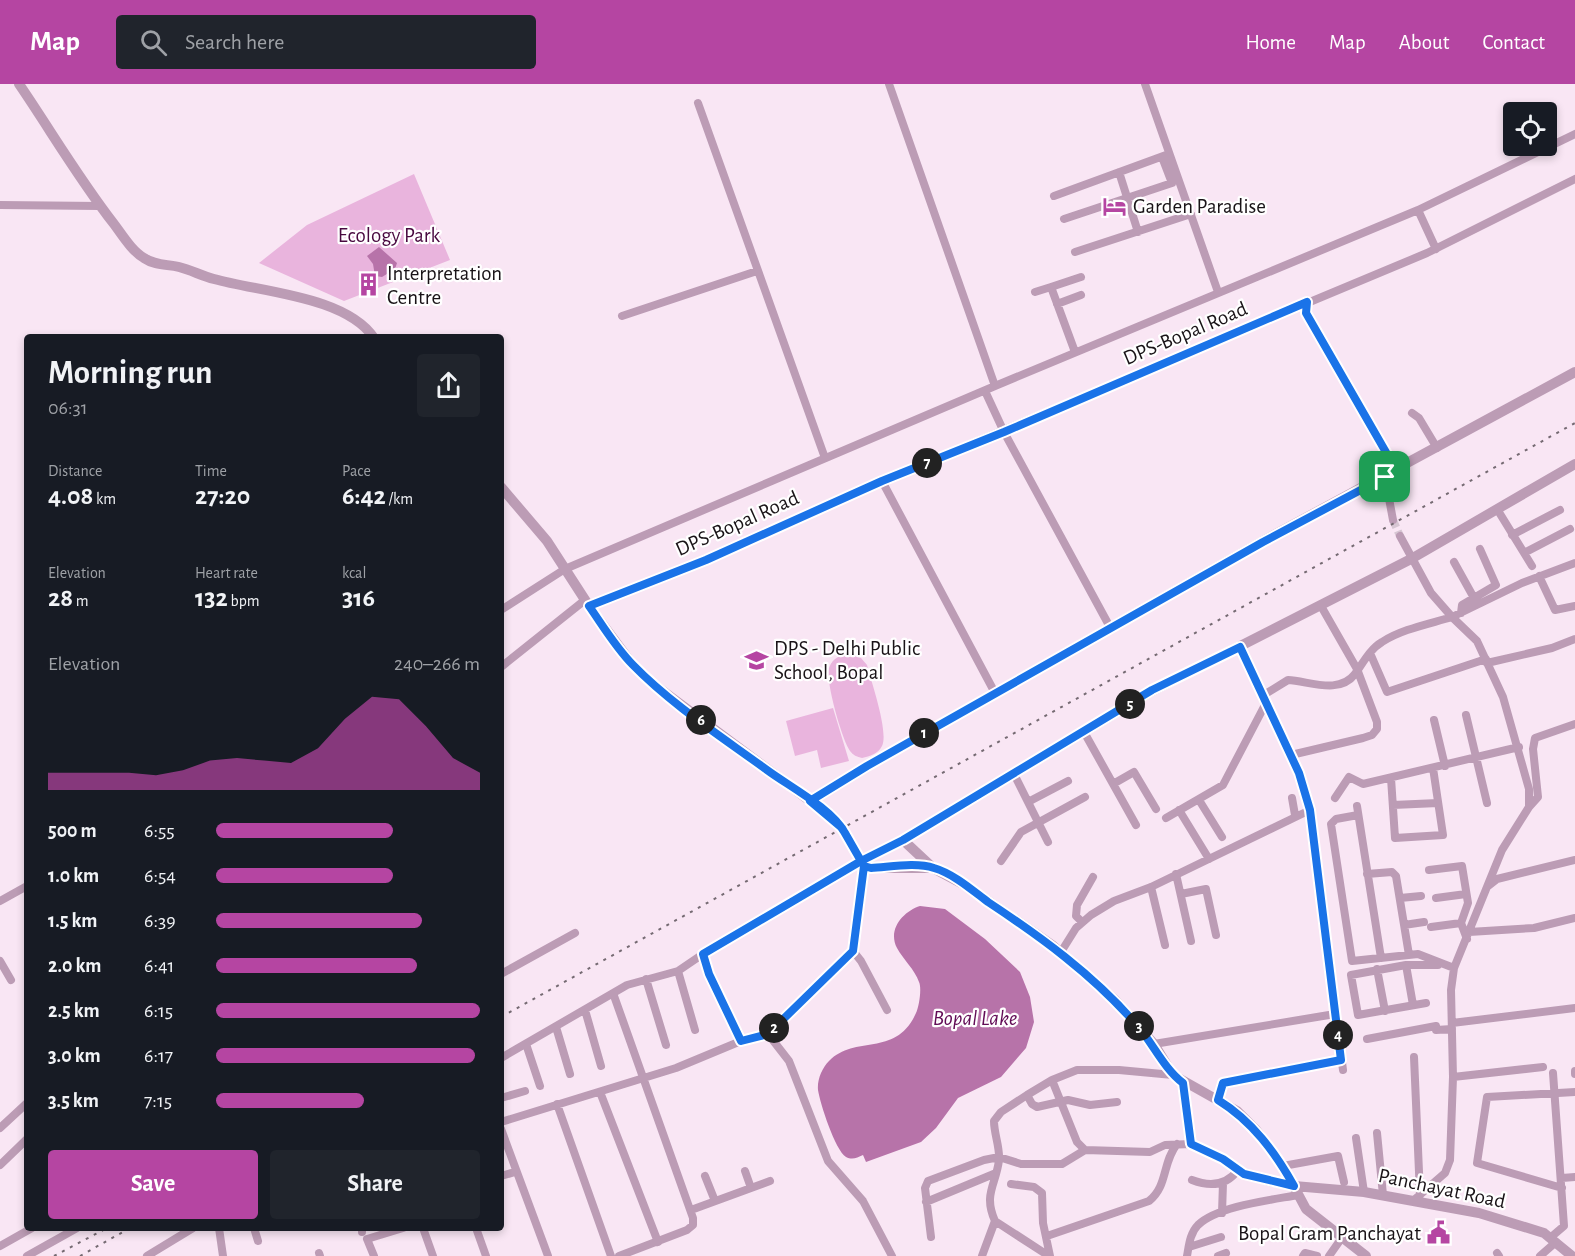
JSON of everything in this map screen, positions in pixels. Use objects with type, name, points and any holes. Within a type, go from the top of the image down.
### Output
[{"type":"street","points":[[19,84],[64,155],[135,250],[155,264],[178,266],[213,279],[310,301],[358,320],[370,334]]},
{"type":"street","points":[[890,84],[995,386]]},
{"type":"street","points":[[1064,219],[1172,183],[1145,84]]},
{"type":"street","points":[[698,103],[825,458]]},
{"type":"street","points":[[504,608],[565,569],[1075,352],[1418,210],[1575,134]]},
{"type":"street","points":[[1054,196],[1166,155]]},
{"type":"street","points":[[1166,155],[1191,214],[1218,292]]},
{"type":"street","points":[[1119,172],[1138,232]]},
{"type":"street","name":"DPS-Bopal Road","points":[[504,665],[585,600],[706,560],[882,481],[1004,432],[1436,249],[1575,179]]},
{"type":"street","points":[[0,205],[100,206]]},
{"type":"street","points":[[1418,210],[1436,249]]},
{"type":"street","points":[[1075,252],[1191,214]]},
{"type":"street","points":[[622,316],[757,271]]},
{"type":"street","points":[[1035,292],[1081,277]]},
{"type":"street","points":[[1051,286],[1075,352]]},
{"type":"street","points":[[1058,304],[1081,295]]},
{"type":"street","points":[[1307,302],[1306,313],[1387,454],[1390,465],[1385,477],[1393,520]]},
{"type":"street","points":[[810,801],[995,693],[1263,542],[1575,372]]},
{"type":"street","points":[[985,391],[1004,432],[1111,629]]},
{"type":"street","points":[[1412,413],[1419,418],[1437,448]]},
{"type":"street","points":[[504,1056],[613,993],[646,979],[678,971],[703,954],[862,864],[1178,676],[1240,647],[1410,559],[1575,464]]},
{"type":"street","points":[[882,481],[995,693]]},
{"type":"street","points":[[504,491],[547,541],[585,600],[632,664],[652,683],[810,801],[842,828],[862,864],[853,951],[768,1034],[741,1041],[642,1079],[504,1121]]},
{"type":"street","points":[[1497,509],[1532,567]]},
{"type":"street","points":[[1512,534],[1560,510]]},
{"type":"street","points":[[1524,553],[1570,529]]},
{"type":"street","points":[[1400,536],[1410,559],[1431,593],[1456,615],[1477,641],[1503,697],[1519,747],[1529,789],[1529,807]]},
{"type":"street","points":[[1456,615],[1460,606],[1496,585],[1480,549]]},
{"type":"street","points":[[1454,562],[1474,598]]},
{"type":"street","points":[[1166,818],[1223,785],[1230,775],[1264,700],[1288,680],[1333,685],[1350,679],[1370,653],[1390,637],[1456,615],[1539,576],[1575,563]]},
{"type":"street","points":[[1539,576],[1555,610],[1575,606]]},
{"type":"street","points":[[1291,755],[1363,738],[1372,735],[1377,729],[1377,722],[1357,669],[1321,606]]},
{"type":"street","points":[[1370,653],[1387,692],[1486,661],[1552,648],[1575,639]]},
{"type":"street","points":[[1218,1100],[1223,1083],[1342,1065],[1310,810],[1291,755],[1240,647]]},
{"type":"street","points":[[1466,715],[1487,803]]},
{"type":"street","points":[[1434,720],[1445,766]]},
{"type":"street","points":[[1417,1198],[1445,1173],[1450,1160],[1453,1077],[1451,990],[1454,968],[1502,850],[1529,807],[1538,797],[1533,749],[1535,738],[1575,724]]},
{"type":"street","points":[[1084,732],[1136,825]]},
{"type":"street","points":[[1335,798],[1349,777],[1363,784],[1519,747]]},
{"type":"street","points":[[1391,778],[1395,838],[1443,835],[1432,768]]},
{"type":"street","points":[[1113,784],[1134,772],[1156,809]]},
{"type":"street","points":[[1014,774],[1048,842]]},
{"type":"street","points":[[1028,802],[1068,781]]},
{"type":"street","points":[[1001,861],[1021,832],[1085,797]]},
{"type":"street","points":[[1292,798],[1295,815]]},
{"type":"street","points":[[1199,800],[1222,837]]},
{"type":"street","points":[[1393,805],[1438,804]]},
{"type":"street","points":[[1179,810],[1209,859]]},
{"type":"street","points":[[1061,952],[1082,922],[1114,901],[1151,887],[1295,815],[1310,810]]},
{"type":"street","points":[[1381,958],[1358,811],[1336,819],[1331,824],[1352,960],[1381,958],[1409,955],[1422,955],[1454,968]]},
{"type":"street","points":[[903,840],[933,867],[965,885],[1061,952],[1115,1000],[1154,1044],[1173,1075],[1183,1083],[1237,1112],[1256,1130],[1283,1166],[1306,1209],[1341,1239],[1366,1256]]},
{"type":"street","points":[[1487,886],[1497,879],[1575,860]]},
{"type":"street","points":[[862,864],[871,868],[933,867]]},
{"type":"street","points":[[1429,870],[1462,866],[1468,903],[1461,923],[1468,935]]},
{"type":"street","points":[[1367,874],[1395,873],[1409,955]]},
{"type":"street","points":[[1176,874],[1191,941]]},
{"type":"street","points":[[1082,922],[1076,916],[1077,905],[1093,877]]},
{"type":"street","points":[[1151,887],[1165,945]]},
{"type":"street","points":[[1181,894],[1206,889],[1216,934]]},
{"type":"street","points":[[0,900],[24,891]]},
{"type":"street","points":[[1436,898],[1466,894]]},
{"type":"street","points":[[1400,898],[1421,896]]},
{"type":"street","points":[[1468,935],[1534,928],[1575,918]]},
{"type":"street","points":[[1404,925],[1461,923]]},
{"type":"street","points":[[504,972],[575,933]]},
{"type":"street","points":[[853,951],[861,961],[887,1010]]},
{"type":"street","points":[[703,954],[709,974],[741,1041]]},
{"type":"street","points":[[0,961],[11,980]]},
{"type":"street","points":[[1426,1003],[1358,1015],[1351,975],[1406,965],[1441,964]]},
{"type":"street","points":[[1406,965],[1413,1005]]},
{"type":"street","points":[[1377,969],[1385,1011]]},
{"type":"street","points":[[678,971],[695,1030]]},
{"type":"street","points":[[646,979],[666,1045]]},
{"type":"street","points":[[613,993],[691,1210],[693,1225],[658,1242],[619,1256]]},
{"type":"street","points":[[1367,1039],[1436,1026],[1436,1030],[1575,1008]]},
{"type":"street","points":[[585,1010],[602,1066]]},
{"type":"street","points":[[1154,1044],[1335,1014]]},
{"type":"street","points":[[556,1027],[570,1074]]},
{"type":"street","points":[[768,1034],[789,1061],[828,1161],[863,1201],[892,1256]]},
{"type":"street","points":[[526,1044],[540,1086]]},
{"type":"street","points":[[1414,1057],[1417,1198]]},
{"type":"street","points":[[1453,1077],[1544,1067]]},
{"type":"street","points":[[1049,1256],[995,1221],[989,1208],[989,1194],[999,1157],[994,1121],[1001,1112],[1052,1080],[1077,1070],[1173,1075]]},
{"type":"street","points":[[1540,1256],[1564,1226],[1553,1073]]},
{"type":"street","points":[[1052,1080],[1077,1142],[1085,1150]]},
{"type":"street","points":[[1183,1083],[1191,1144]]},
{"type":"street","points":[[504,1097],[525,1091]]},
{"type":"street","points":[[600,1092],[658,1242]]},
{"type":"street","points":[[1562,1188],[1477,1163],[1487,1097],[1575,1092]]},
{"type":"street","points":[[1028,1095],[1034,1106],[1060,1101],[1090,1104],[1118,1102]]},
{"type":"street","points":[[557,1104],[611,1256]]},
{"type":"street","points":[[0,1128],[24,1106]]},
{"type":"street","points":[[1377,1133],[1383,1195]]},
{"type":"street","points":[[504,1138],[548,1256]]},
{"type":"street","points":[[1356,1138],[1364,1192]]},
{"type":"street","points":[[0,1165],[24,1142]]},
{"type":"street","points":[[1047,1236],[1149,1201],[1161,1189],[1168,1158],[1177,1144]]},
{"type":"street","points":[[931,1236],[926,1202],[928,1181],[978,1161],[999,1157],[1021,1164],[1062,1164],[1085,1150],[1150,1152],[1164,1145],[1191,1144],[1223,1159],[1238,1170],[1296,1190]]},
{"type":"street","points":[[1283,1166],[1338,1156],[1344,1182]]},
{"type":"street","points":[[1192,1180],[1205,1184],[1222,1183],[1238,1170]]},
{"type":"street","points":[[504,1175],[516,1172]]},
{"type":"street","points":[[745,1172],[751,1188]]},
{"type":"street","points":[[926,1202],[996,1173]]},
{"type":"street","points":[[705,1176],[715,1201]]},
{"type":"street","points":[[1562,1178],[1575,1177]]},
{"type":"street","points":[[691,1210],[770,1181]]},
{"type":"street","points":[[1222,1183],[1222,1213]]},
{"type":"street","points":[[1011,1184],[1034,1187],[1042,1193],[1049,1256]]},
{"type":"street","points":[[1188,1251],[1198,1226],[1222,1213],[1296,1190]]},
{"type":"street","name":"Panchayat Road","points":[[1296,1190],[1364,1192],[1417,1198],[1479,1213],[1544,1233],[1572,1256]]},
{"type":"street","points":[[982,1256],[995,1221]]},
{"type":"street","points":[[0,1246],[27,1231]]},
{"type":"street","points":[[27,1256],[71,1231]]},
{"type":"street","points":[[152,1254],[189,1231]]},
{"type":"street","points":[[219,1231],[223,1256]]},
{"type":"street","points":[[255,1231],[258,1241]]},
{"type":"street","points":[[374,1256],[368,1239],[393,1231]]},
{"type":"street","points":[[424,1231],[433,1256]]},
{"type":"street","points":[[477,1231],[486,1256]]},
{"type":"street","points":[[1188,1251],[1221,1237]]},
{"type":"street","points":[[1329,1256],[1341,1239]]},
{"type":"street","points":[[1303,1256],[1305,1253],[1317,1256]]},
{"type":"green space","name":"Ecology Park","points":[[414,174],[450,260],[344,301],[259,263],[307,225]]},
{"type":"green space","points":[[851,654],[861,658],[867,665],[879,706],[884,739],[878,751],[862,758],[852,754],[847,745],[835,710],[828,675],[829,668],[835,659]]},
{"type":"green space","points":[[833,708],[849,761],[821,768],[817,750],[795,756],[786,721]]},
{"type":"water","points":[[379,247],[397,263],[395,269],[382,277],[375,276],[373,264],[367,256]]},
{"type":"water","name":"Bopal Lake","points":[[920,906],[945,909],[985,939],[1020,972],[1030,997],[1034,1022],[1026,1048],[1001,1077],[958,1098],[936,1128],[921,1142],[866,1162],[863,1155],[848,1158],[837,1145],[829,1126],[818,1090],[819,1078],[826,1064],[840,1053],[851,1048],[887,1041],[898,1036],[908,1027],[918,1006],[920,985],[915,973],[897,948],[894,934],[903,916]]},
{"type":"tunnel","points":[[1393,520],[1400,536]]},
{"type":"railway","points":[[504,1015],[1575,423]]},
{"type":"railway","points":[[54,1256],[101,1231]]},
{"type":"railway","points":[[80,1256],[125,1231]]},
{"type":"place","name":"Garden Paradise","points":[[1115,206]]},
{"type":"place","name":"Interpretation Centre","points":[[369,285]]},
{"type":"place","name":"DPS - Delhi Public School, Bopal","points":[[756,660]]},
{"type":"place","name":"Bopal Gram Panchayat","points":[[1439,1233]]},
{"type":"route","points":[[1385,477],[1263,542],[995,693],[810,801],[829,815],[842,828],[861,861],[715,944],[703,954],[709,974],[741,1041],[768,1034],[853,951],[864,866],[871,868],[933,867],[965,885],[1052,945],[1115,1000],[1154,1044],[1173,1075],[1183,1083],[1191,1144],[1223,1159],[1244,1174],[1269,1182],[1294,1186],[1283,1166],[1256,1130],[1237,1112],[1218,1100],[1223,1083],[1341,1060],[1310,810],[1299,773],[1240,647],[1152,690],[903,840],[861,861],[845,833],[842,828],[829,815],[767,771],[652,683],[632,664],[589,606],[706,560],[882,481],[1004,432],[1307,302],[1306,313],[1387,454],[1390,465],[1385,477]]}]
